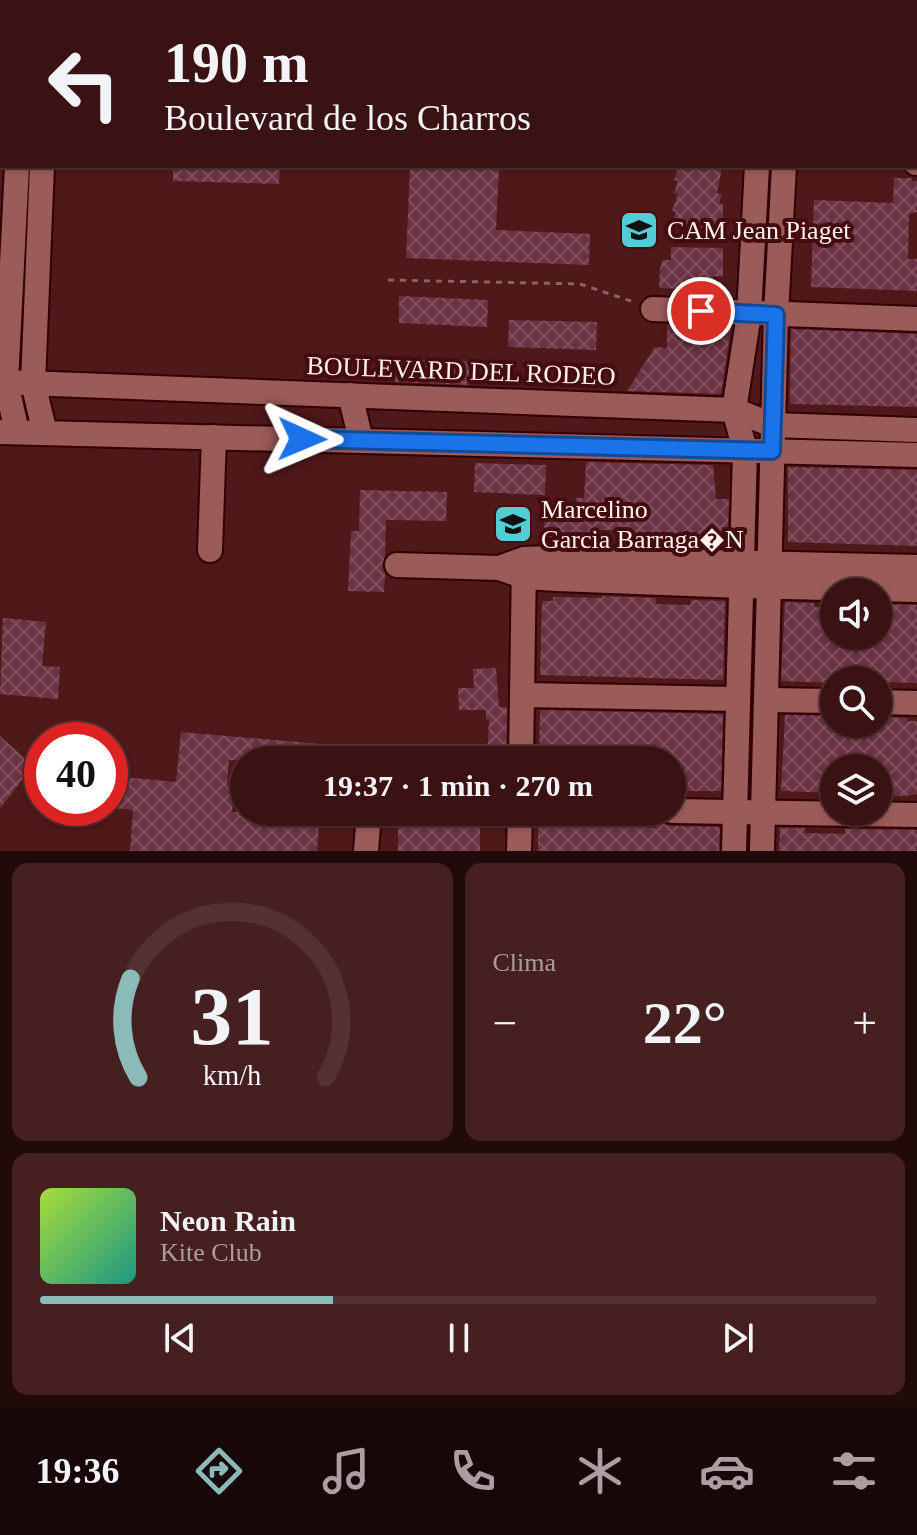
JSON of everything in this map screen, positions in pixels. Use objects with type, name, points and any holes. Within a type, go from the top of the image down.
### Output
[{"type":"street","points":[[17,168],[3,382],[9,432],[917,455]]},
{"type":"street","points":[[42,168],[33,383],[45,433]]},
{"type":"street","points":[[734,851],[745,450],[734,410],[749,314],[757,168]]},
{"type":"street","points":[[762,851],[776,315],[784,168]]},
{"type":"street","points":[[653,309],[917,319]]},
{"type":"street","name":"BOULEVARD DEL RODEO","points":[[3,382],[734,410],[773,425],[917,430]]},
{"type":"street","points":[[350,395],[361,440]]},
{"type":"street","points":[[210,550],[214,437]]},
{"type":"street","points":[[397,565],[769,575],[917,590]]},
{"type":"street","points":[[769,575],[917,567]]},
{"type":"street","points":[[521,746],[524,568]]},
{"type":"street","points":[[523,695],[738,699]]},
{"type":"street","points":[[766,700],[820,701]]},
{"type":"street","points":[[892,702],[917,703]]},
{"type":"street","points":[[686,811],[917,815]]},
{"type":"street","points":[[366,851],[368,826]]},
{"type":"street","points":[[519,851],[520,826]]},
{"type":"path","points":[[388,280],[580,284],[653,309]]},
{"type":"building","points":[[173,168],[280,168],[279,184],[173,181]]},
{"type":"building","points":[[410,168],[499,168],[496,230],[590,234],[589,265],[406,258]]},
{"type":"building","points":[[678,168],[722,168],[717,193],[722,195],[719,203],[723,204],[723,220],[717,239],[672,223],[676,212],[672,211],[678,194],[674,193],[678,181],[674,180]]},
{"type":"building","points":[[894,178],[917,181],[917,212],[909,214],[908,259],[917,259],[917,291],[811,287],[814,200],[893,203]]},
{"type":"building","points":[[671,247],[723,248],[723,277],[713,276],[713,290],[659,288],[660,268],[663,260],[671,260]]},
{"type":"building","points":[[399,296],[488,300],[487,327],[399,323]]},
{"type":"building","points":[[509,320],[597,322],[596,350],[508,347]]},
{"type":"building","points":[[667,325],[731,327],[721,394],[627,391],[655,347],[667,348]]},
{"type":"building","points":[[791,329],[917,334],[917,407],[790,404]]},
{"type":"building","points":[[395,359],[469,361],[469,385],[395,382]]},
{"type":"building","points":[[586,462],[713,465],[716,499],[729,499],[727,544],[703,544],[703,540],[624,538],[624,530],[594,530],[594,535],[544,537],[545,503],[576,505],[576,498],[584,498]]},
{"type":"building","points":[[475,463],[546,465],[545,495],[474,492]]},
{"type":"building","points":[[788,467],[917,470],[917,546],[788,542]]},
{"type":"building","points":[[360,490],[447,492],[446,521],[386,520],[382,565],[385,573],[384,592],[348,591],[351,531],[359,531]]},
{"type":"building","points":[[553,597],[656,598],[656,604],[691,605],[691,600],[725,601],[723,680],[540,675],[542,601],[553,601]]},
{"type":"building","points":[[785,602],[814,603],[814,607],[820,607],[820,650],[892,650],[892,604],[917,605],[917,683],[892,682],[892,666],[820,666],[820,682],[781,681]]},
{"type":"building","points":[[3,618],[46,622],[42,666],[60,667],[58,699],[0,694]]},
{"type":"building","points":[[496,668],[499,707],[507,707],[506,746],[488,746],[489,719],[486,720],[486,710],[459,710],[458,688],[474,688],[473,669]]},
{"type":"building","points":[[540,710],[723,714],[721,791],[686,791],[686,746],[539,746]]},
{"type":"building","points":[[785,715],[820,716],[820,738],[892,738],[892,717],[917,721],[917,794],[892,796],[892,754],[820,754],[820,792],[781,791]]},
{"type":"building","points":[[181,732],[343,746],[230,746],[227,786],[230,786],[230,826],[319,826],[317,851],[130,851],[133,810],[128,810],[128,778],[176,782]]},
{"type":"building","points":[[0,736],[24,758],[24,777],[0,808]]},
{"type":"building","points":[[538,826],[720,827],[719,851],[538,851]]},
{"type":"building","points":[[398,827],[480,828],[480,851],[398,851]]},
{"type":"building","points":[[780,828],[805,828],[805,833],[845,834],[845,829],[917,830],[917,851],[779,851]]},
{"type":"place","name":"CAM Jean Piaget","points":[[639,230]]},
{"type":"place","name":"Marcelino Garcia Barraga�N","points":[[513,524]]},
{"type":"route","points":[[302,439],[772,451],[776,315],[701,311]]}]
